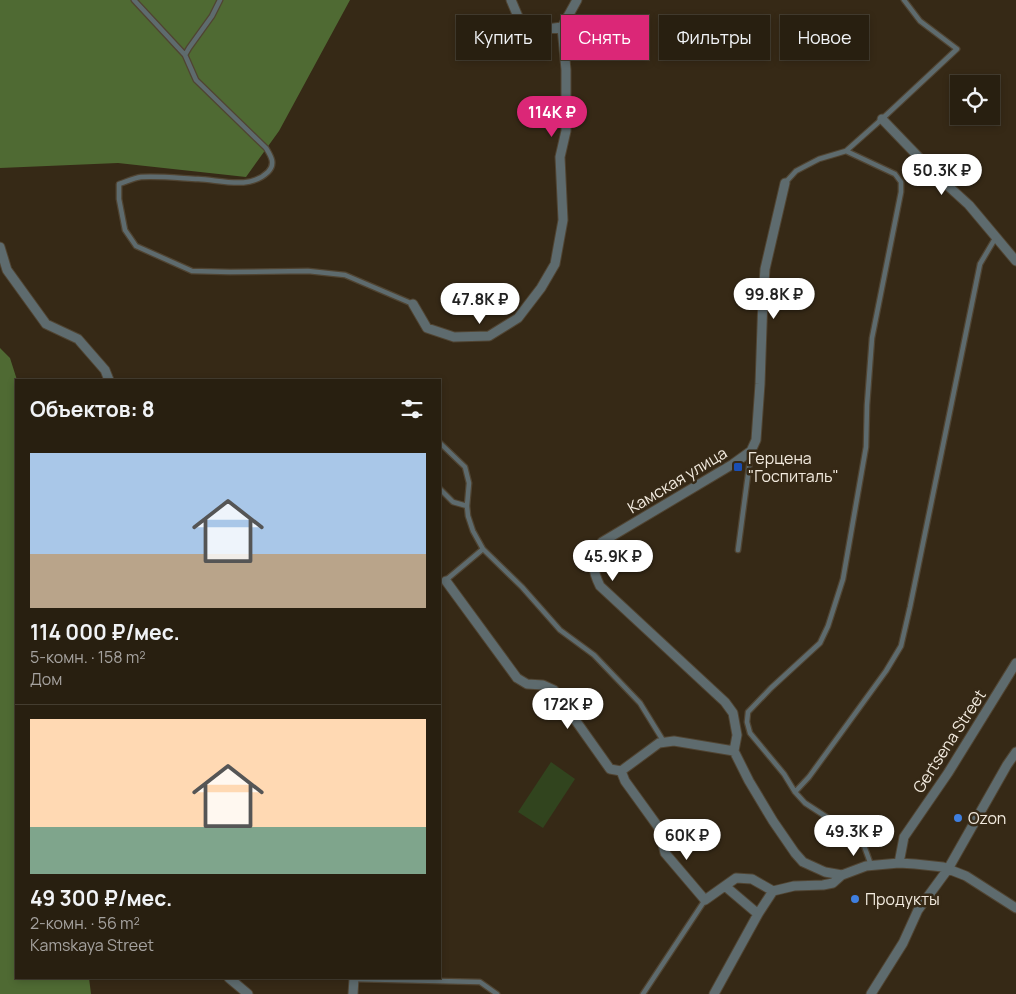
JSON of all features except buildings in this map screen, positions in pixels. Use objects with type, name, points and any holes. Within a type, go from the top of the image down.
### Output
[{"type":"street","points":[[511,0],[519,19],[539,30],[561,27]]},
{"type":"street","points":[[569,15],[577,0]]},
{"type":"street","points":[[413,304],[427,328],[454,337],[488,336],[518,318],[541,288],[555,264],[563,220],[560,157],[566,131],[565,60]]},
{"type":"street","points":[[882,120],[936,175],[970,205],[1016,260]]},
{"type":"street","name":"Камская улица","points":[[734,751],[737,735],[733,713],[725,702],[600,586],[595,575],[595,554],[602,542],[733,464],[751,451],[756,440],[765,269],[785,183]]},
{"type":"street","points":[[0,247],[7,270],[46,324],[78,339],[105,370],[109,379]]},
{"type":"street","points":[[446,581],[516,678],[527,684],[542,685],[554,690],[610,769],[621,771],[659,743],[665,742],[674,741],[734,751],[772,821],[803,862],[824,872],[842,874],[871,865],[899,863],[943,867],[966,876],[1016,908]]},
{"type":"street","name":"Gertsena Street","points":[[899,863],[904,837],[948,773],[1016,663]]},
{"type":"street","points":[[871,994],[903,943],[918,910],[948,869],[1016,752]]},
{"type":"street","points":[[621,771],[625,781],[659,828],[665,853],[705,900],[736,878],[752,879],[773,892]]},
{"type":"street","points":[[714,994],[758,914],[773,892],[794,886],[823,886],[833,883],[842,874]]},
{"type":"street","points":[[725,886],[758,914]]},
{"type":"street","points":[[230,979],[248,994]]},
{"type":"street","points":[[353,994],[354,979]]},
{"type":"lane","points":[[134,0],[185,55],[196,80],[266,148],[272,157],[271,169],[252,181],[234,183],[200,179],[138,177],[119,184],[118,200],[125,230],[136,246],[192,270],[230,272],[308,271],[345,275],[413,304]]},
{"type":"lane","points":[[185,55],[212,16],[220,0]]},
{"type":"lane","points":[[785,183],[796,171],[819,159],[846,150],[882,120],[957,49],[920,21],[904,0]]},
{"type":"lane","points":[[846,150],[895,174],[901,182],[901,192],[872,338],[866,447],[843,578],[828,626],[820,643],[748,712],[747,722],[750,733],[784,774],[795,792],[805,803],[862,840],[871,865]]},
{"type":"lane","points":[[795,792],[809,778],[886,671],[901,646],[980,264],[996,237]]},
{"type":"lane","points":[[441,444],[465,467],[469,483],[468,516],[483,549],[522,587],[560,630],[594,655],[640,703],[665,742]]},
{"type":"lane","points":[[738,550],[751,451]]},
{"type":"lane","points":[[441,490],[453,502],[467,506]]},
{"type":"lane","points":[[446,581],[483,549]]},
{"type":"lane","points":[[643,994],[705,900]]},
{"type":"lane","points":[[386,979],[480,982],[497,994]]},
{"type":"green space","points":[[0,0],[350,0],[279,131],[246,177],[118,163],[0,168]]},
{"type":"green space","points":[[0,348],[10,358],[17,379],[15,379],[15,979],[89,979],[91,994],[0,994]]},
{"type":"green space","points":[[551,762],[575,779],[543,828],[518,812]]},
{"type":"place","name":"Герцена \"Госпиталь\"","points":[[738,467]]},
{"type":"place","name":"Ozon","points":[[958,818]]},
{"type":"place","name":"Продукты","points":[[855,899]]}]
